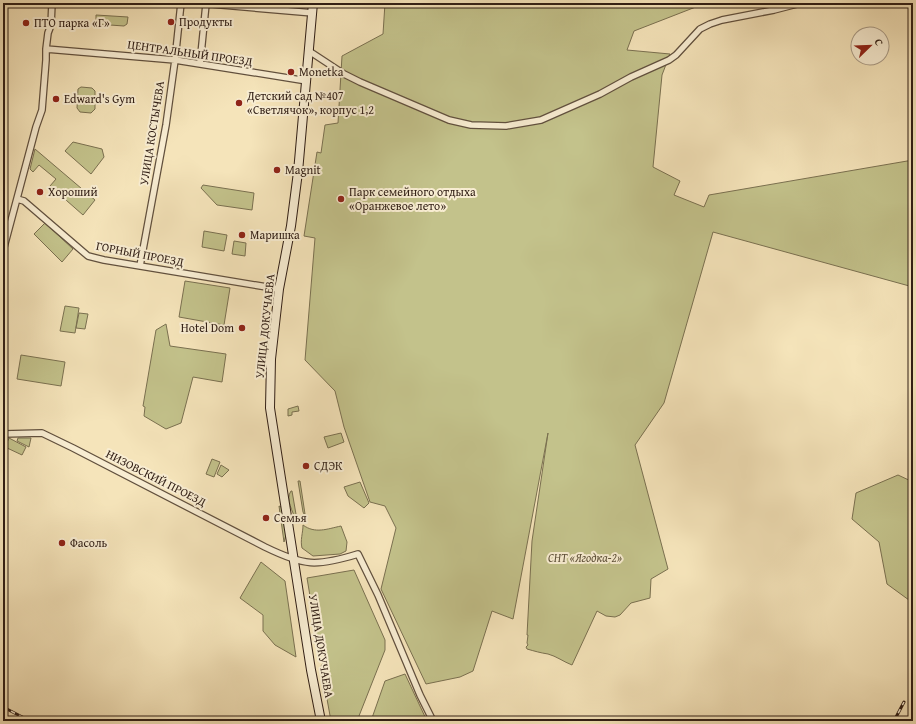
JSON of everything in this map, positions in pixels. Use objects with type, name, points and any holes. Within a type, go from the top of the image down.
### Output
[{"type":"main road","name":"УЛИЦА ДОКУЧАЕВА","points":[[313,3],[298,172],[291,226],[279,289],[271,359],[270,408],[311,670],[321,721]]},
{"type":"street","points":[[3,251],[42,110],[46,49],[48,33],[51,25],[52,3]]},
{"type":"street","name":"УЛИЦА КОСТЫЧЕВА","points":[[140,266],[166,125],[181,3]]},
{"type":"street","points":[[198,3],[313,13]]},
{"type":"street","points":[[309,51],[344,74],[360,82],[449,120],[471,125],[506,126],[541,120],[600,94],[631,77],[669,60],[676,55],[700,29],[710,24],[801,3]]},
{"type":"street","points":[[200,64],[206,4]]},
{"type":"street","name":"ЦЕНТРАЛЬНЫЙ ПРОЕЗД","points":[[46,49],[175,60],[307,81]]},
{"type":"street","name":"ГОРНЫЙ ПРОЕЗД","points":[[17,199],[24,201],[88,256],[104,260],[279,289]]},
{"type":"street","name":"НИЗОВСКИЙ ПРОЕЗД","points":[[3,434],[42,433],[265,547],[295,560],[307,563],[318,563],[358,554],[378,595],[420,695],[433,721]]},
{"type":"green space","name":"СНТ «Ягодка-2»","points":[[385,3],[706,3],[634,31],[627,50],[670,54],[662,75],[653,167],[680,181],[674,195],[704,207],[709,195],[913,160],[913,287],[713,232],[664,403],[635,445],[668,569],[651,579],[650,598],[631,603],[620,615],[615,617],[606,616],[597,611],[572,665],[551,655],[527,649],[526,647],[528,645],[527,635],[532,541],[548,433],[513,619],[492,611],[473,671],[460,677],[426,684],[381,589],[396,528],[385,506],[370,502],[344,427],[335,391],[305,360],[315,238],[304,236],[317,152],[321,153],[325,125],[338,123],[342,56],[383,34]]},
{"type":"green space","points":[[96,15],[128,17],[127,24],[124,26],[96,24]]},
{"type":"green space","points":[[81,87],[92,88],[95,91],[95,109],[91,113],[80,112],[77,108],[78,89]]},
{"type":"green space","points":[[73,142],[102,149],[104,157],[91,174],[65,151]]},
{"type":"green space","points":[[35,149],[95,200],[83,215],[50,186],[56,179],[39,165],[33,172],[30,169]]},
{"type":"green space","points":[[203,185],[254,193],[252,210],[217,205],[201,188]]},
{"type":"green space","points":[[45,223],[73,249],[62,262],[34,234]]},
{"type":"green space","points":[[204,231],[227,235],[224,251],[202,247]]},
{"type":"green space","points":[[234,241],[246,243],[245,256],[232,254]]},
{"type":"green space","points":[[185,281],[230,288],[224,325],[179,317]]},
{"type":"green space","points":[[65,306],[79,308],[75,333],[60,331]]},
{"type":"green space","points":[[79,313],[88,314],[85,329],[76,328]]},
{"type":"green space","points":[[166,324],[170,346],[226,354],[222,382],[193,377],[181,423],[166,429],[144,416],[145,407],[143,406],[156,330]]},
{"type":"green space","points":[[21,355],[65,362],[61,386],[17,379]]},
{"type":"green space","points":[[298,406],[299,411],[292,412],[292,415],[288,416],[288,409]]},
{"type":"green space","points":[[341,433],[344,442],[328,448],[324,437]]},
{"type":"green space","points":[[9,438],[26,447],[22,455],[5,447]]},
{"type":"green space","points":[[18,438],[31,438],[29,447],[17,441]]},
{"type":"green space","points":[[212,459],[220,462],[214,477],[206,474]]},
{"type":"green space","points":[[221,465],[229,470],[222,477],[217,474]]},
{"type":"green space","points":[[898,475],[913,482],[913,603],[887,584],[879,542],[852,519],[856,493]]},
{"type":"green space","points":[[298,481],[300,481],[305,514],[303,512]]},
{"type":"green space","points":[[360,482],[369,503],[364,508],[348,496],[344,487]]},
{"type":"green space","points":[[291,491],[297,520],[289,502],[289,494]]},
{"type":"green space","points":[[279,506],[283,508],[286,535],[284,542]]},
{"type":"green space","points":[[303,525],[317,530],[341,526],[347,542],[346,551],[340,554],[313,556],[302,548],[301,542]]},
{"type":"green space","points":[[261,562],[285,581],[296,657],[275,645],[263,631],[263,615],[240,598]]},
{"type":"green space","points":[[354,570],[385,640],[385,650],[357,721],[331,721],[321,666],[326,659],[319,650],[307,578]]},
{"type":"green space","points":[[405,674],[427,721],[373,721],[372,718],[385,681]]},
{"type":"railway","points":[[894,721],[904,702]]},
{"type":"railway","points":[[3,707],[30,721]]},
{"type":"place","name":"Продукты","points":[[171,22]]},
{"type":"place","name":"ПТО парка «Г»","points":[[26,23]]},
{"type":"place","name":"Monetka","points":[[291,72]]},
{"type":"place","name":"Edward's Gym","points":[[56,99]]},
{"type":"place","name":"Детский сад №407 «Светлячок», корпус 1,2","points":[[239,103]]},
{"type":"place","name":"Magnit","points":[[277,170]]},
{"type":"place","name":"Хороший","points":[[40,192]]},
{"type":"place","name":"Парк семейного отдыха «Оранжевое лето»","points":[[341,199]]},
{"type":"place","name":"Маришка","points":[[242,235]]},
{"type":"place","name":"Hotel Dom","points":[[242,328]]},
{"type":"place","name":"СДЭК","points":[[306,466]]},
{"type":"place","name":"Семья","points":[[266,518]]},
{"type":"place","name":"Фасоль","points":[[62,543]]}]
